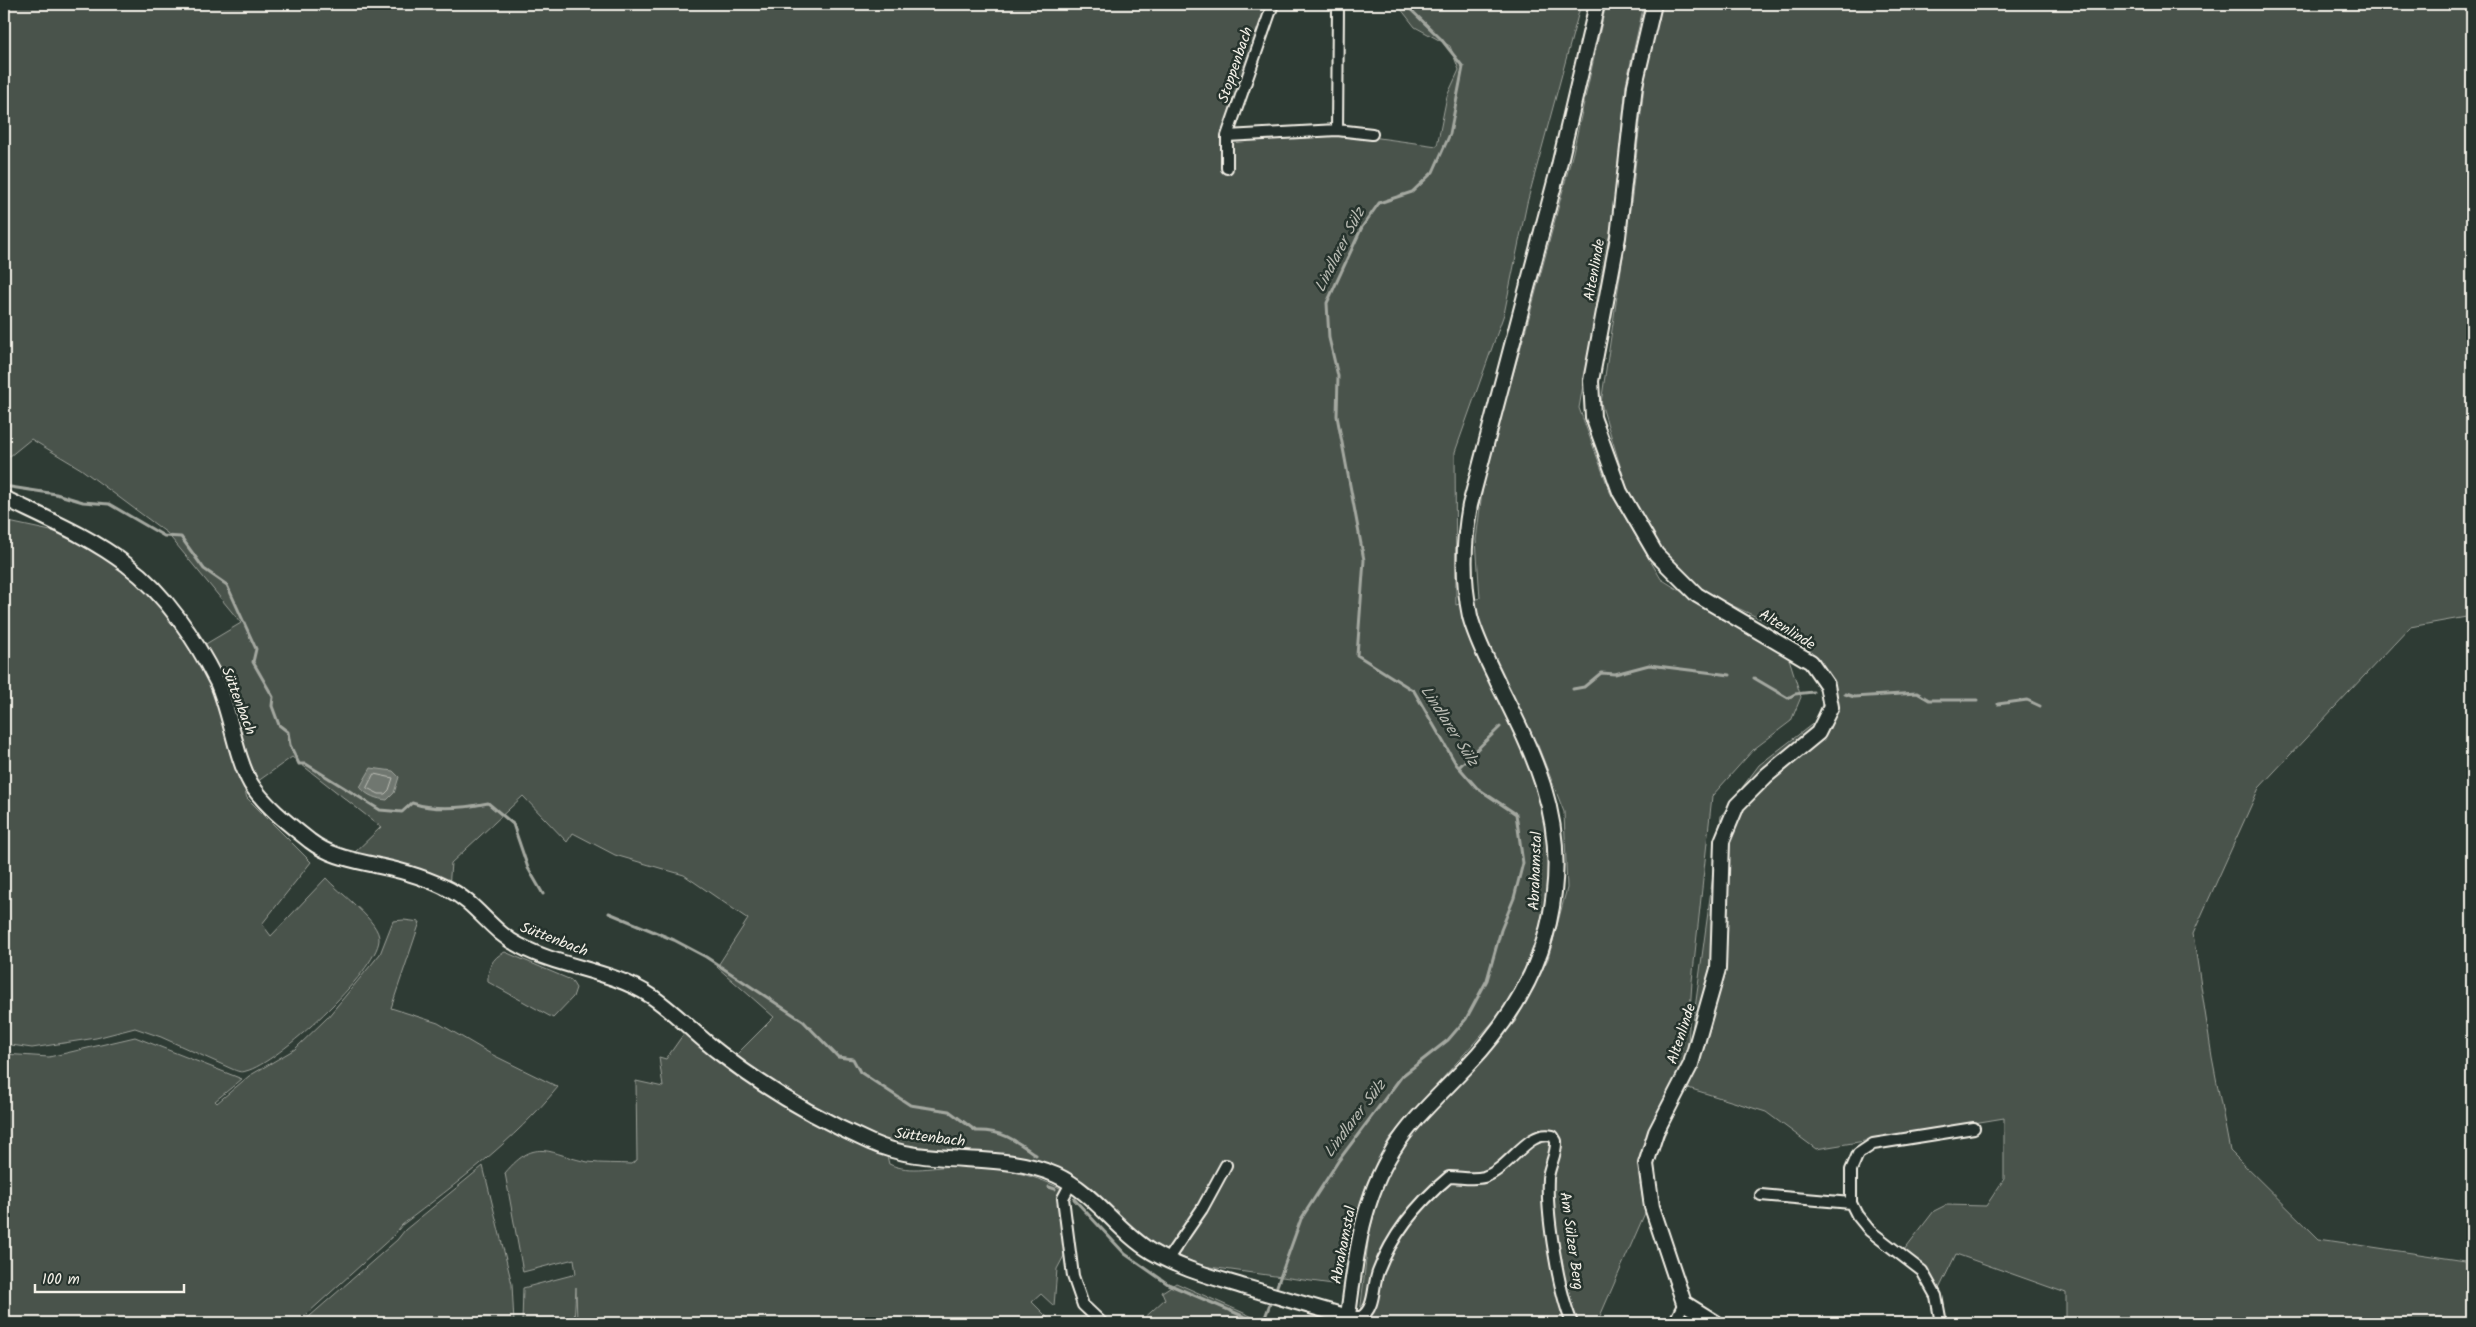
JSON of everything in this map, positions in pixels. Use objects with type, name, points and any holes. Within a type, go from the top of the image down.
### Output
[{"type":"street","name":"Stoppenbach","points":[[1227,168],[1227,136],[1272,4]]},
{"type":"street","name":"Abrahamstal","points":[[1347,1320],[1363,1218],[1378,1177],[1392,1151],[1413,1122],[1480,1052],[1512,1010],[1528,984],[1540,955],[1553,900],[1555,828],[1546,792],[1526,740],[1471,619],[1464,582],[1464,542],[1470,505],[1558,170],[1597,4]]},
{"type":"street","name":"Altenlinde","points":[[1654,4],[1635,85],[1618,237],[1591,381],[1593,417],[1620,492],[1656,554],[1697,595],[1811,662],[1827,685],[1831,707],[1818,733],[1767,775],[1737,805],[1722,841],[1718,969],[1691,1064],[1656,1132],[1646,1164],[1652,1207],[1684,1303]]},
{"type":"street","points":[[1337,130],[1338,7]]},
{"type":"street","points":[[1227,136],[1337,130],[1372,134]]},
{"type":"street","name":"Süttenbach","points":[[4,498],[99,547],[138,574],[176,617],[198,649],[218,685],[250,782],[268,804],[325,851],[436,883],[457,894],[495,930],[516,944],[538,955],[604,975],[643,991],[747,1073],[796,1104],[865,1140],[886,1149],[912,1156],[1024,1165],[1050,1172],[1088,1194],[1132,1238],[1167,1260],[1198,1272],[1347,1320]]},
{"type":"street","points":[[1941,1323],[1936,1296],[1922,1271],[1862,1222],[1851,1203],[1851,1170],[1858,1154],[1864,1148],[1873,1144],[1974,1128]]},
{"type":"street","name":"Am Sülzer Berg","points":[[1347,1320],[1360,1317],[1369,1308],[1377,1274],[1386,1252],[1417,1207],[1438,1186],[1449,1177],[1475,1179],[1486,1176],[1503,1167],[1528,1141],[1536,1136],[1546,1134],[1553,1136],[1556,1141],[1548,1178],[1549,1201],[1563,1295],[1572,1323]]},
{"type":"street","points":[[1167,1260],[1202,1210],[1226,1165]]},
{"type":"street","points":[[1071,1183],[1063,1198],[1072,1276],[1084,1305],[1102,1323]]},
{"type":"street","points":[[1761,1195],[1851,1203]]},
{"type":"street","points":[[1674,1323],[1684,1303],[1716,1323]]},
{"type":"shaded area","points":[[4,4],[1269,4],[1228,135],[1321,130],[1437,146],[1447,96],[1459,70],[1450,46],[1415,27],[1397,4],[1581,4],[1527,203],[1504,314],[1455,452],[1456,605],[1480,598],[1476,540],[1484,476],[1573,152],[1606,4],[1644,4],[1626,84],[1614,210],[1579,408],[1610,492],[1661,579],[1724,618],[1786,649],[1801,697],[1791,721],[1754,749],[1712,796],[1692,981],[1686,1075],[1721,816],[1759,765],[1815,722],[1832,679],[1782,629],[1702,591],[1659,546],[1626,485],[1601,403],[1632,196],[1645,77],[1662,4],[2472,4],[2472,616],[2410,627],[2259,788],[2193,934],[2212,1057],[2230,1151],[2319,1239],[2472,1262],[2472,1323],[2066,1323],[2066,1293],[1956,1254],[1938,1291],[1926,1267],[1904,1250],[1934,1211],[1946,1205],[1986,1206],[2004,1179],[2004,1118],[1816,1149],[1766,1112],[1685,1087],[1648,1174],[1640,1183],[1645,1213],[1597,1323],[1359,1323],[1369,1233],[1385,1177],[1416,1129],[1515,1022],[1548,959],[1567,888],[1564,812],[1537,743],[1523,747],[1547,818],[1549,859],[1545,911],[1528,965],[1504,1009],[1389,1139],[1366,1185],[1351,1233],[1340,1285],[1202,1266],[1141,1239],[1060,1173],[938,1154],[864,1140],[732,1059],[774,1017],[717,967],[748,919],[684,875],[615,855],[573,833],[567,842],[523,796],[451,863],[449,888],[349,858],[381,827],[292,757],[254,784],[199,648],[241,623],[167,533],[81,469],[31,439],[4,461]]},
{"type":"shaded area","points":[[4,521],[60,533],[106,559],[134,579],[164,610],[192,652],[218,701],[247,798],[311,862],[262,924],[271,936],[326,878],[366,916],[378,933],[379,940],[374,954],[362,973],[301,1035],[261,1065],[244,1072],[237,1071],[161,1037],[135,1028],[96,1038],[32,1048],[4,1044]]},
{"type":"shaded area","points":[[393,921],[420,922],[391,1008],[438,1023],[491,1054],[558,1087],[541,1107],[484,1160],[402,1225],[394,1235],[297,1323],[4,1323],[4,1054],[49,1057],[135,1037],[242,1079],[215,1101],[217,1103],[249,1076],[295,1049],[327,1018],[380,954]]},
{"type":"shaded area","points":[[505,952],[571,980],[576,988],[573,997],[553,1018],[488,982],[491,964],[500,954]]},
{"type":"shaded area","points":[[685,1032],[803,1115],[887,1156],[889,1164],[905,1169],[957,1166],[985,1167],[1024,1175],[1062,1189],[1066,1252],[1057,1269],[1054,1306],[1041,1294],[1032,1302],[1053,1323],[577,1323],[576,1287],[574,1323],[522,1323],[523,1288],[576,1274],[574,1259],[523,1272],[505,1173],[516,1161],[526,1154],[535,1151],[553,1152],[593,1163],[631,1164],[637,1160],[636,1081],[663,1087],[659,1057],[666,1059]]},
{"type":"shaded area","points":[[483,1166],[512,1284],[514,1323],[302,1323],[397,1240],[405,1230]]},
{"type":"shaded area","points":[[1176,1283],[1262,1321],[1262,1323],[1139,1323],[1165,1299],[1162,1292]]},
{"type":"water","points":[[371,768],[393,771],[399,777],[394,793],[387,800],[372,796],[360,787]]},
{"type":"waterway","name":"Lindlarer Sülz","points":[[1277,1286],[1301,1219],[1339,1160],[1402,1076],[1448,1040],[1466,1019],[1487,980],[1501,930],[1514,898],[1523,863],[1516,814],[1477,788],[1456,764],[1414,691],[1357,655],[1364,560],[1337,416],[1338,376],[1329,338],[1327,303],[1362,227],[1379,203],[1412,192],[1433,172],[1450,134],[1463,67],[1441,39],[1405,4]]},
{"type":"waterway","points":[[4,486],[56,494],[83,502],[109,504],[164,536],[181,537],[204,569],[227,585],[256,649],[253,662],[273,697],[272,706],[279,725],[288,732],[290,745],[299,764],[306,764],[380,810],[402,812],[412,803],[421,806],[450,808],[488,803],[513,824],[528,868],[543,894]]},
{"type":"waterway","points":[[1573,689],[1584,687],[1601,673],[1615,674],[1649,665],[1730,675]]},
{"type":"waterway","points":[[1754,678],[1788,698],[1795,694],[1813,692]]},
{"type":"waterway","points":[[1845,694],[1854,697],[1917,693],[1929,700],[1977,700]]},
{"type":"waterway","points":[[1998,704],[2027,700],[2040,706]]},
{"type":"waterway","points":[[1459,767],[1500,727]]},
{"type":"waterway","points":[[609,913],[674,940],[706,957],[803,1021],[838,1057],[853,1059],[860,1072],[910,1105],[949,1111],[976,1131],[1001,1134],[1036,1155]]},
{"type":"waterway","points":[[1049,1187],[1055,1189]]},
{"type":"waterway","points":[[1074,1199],[1125,1254],[1168,1284],[1259,1323]]},
{"type":"waterway","name":"Lindlarer Sülz","points":[[1263,1323],[1271,1301]]}]
